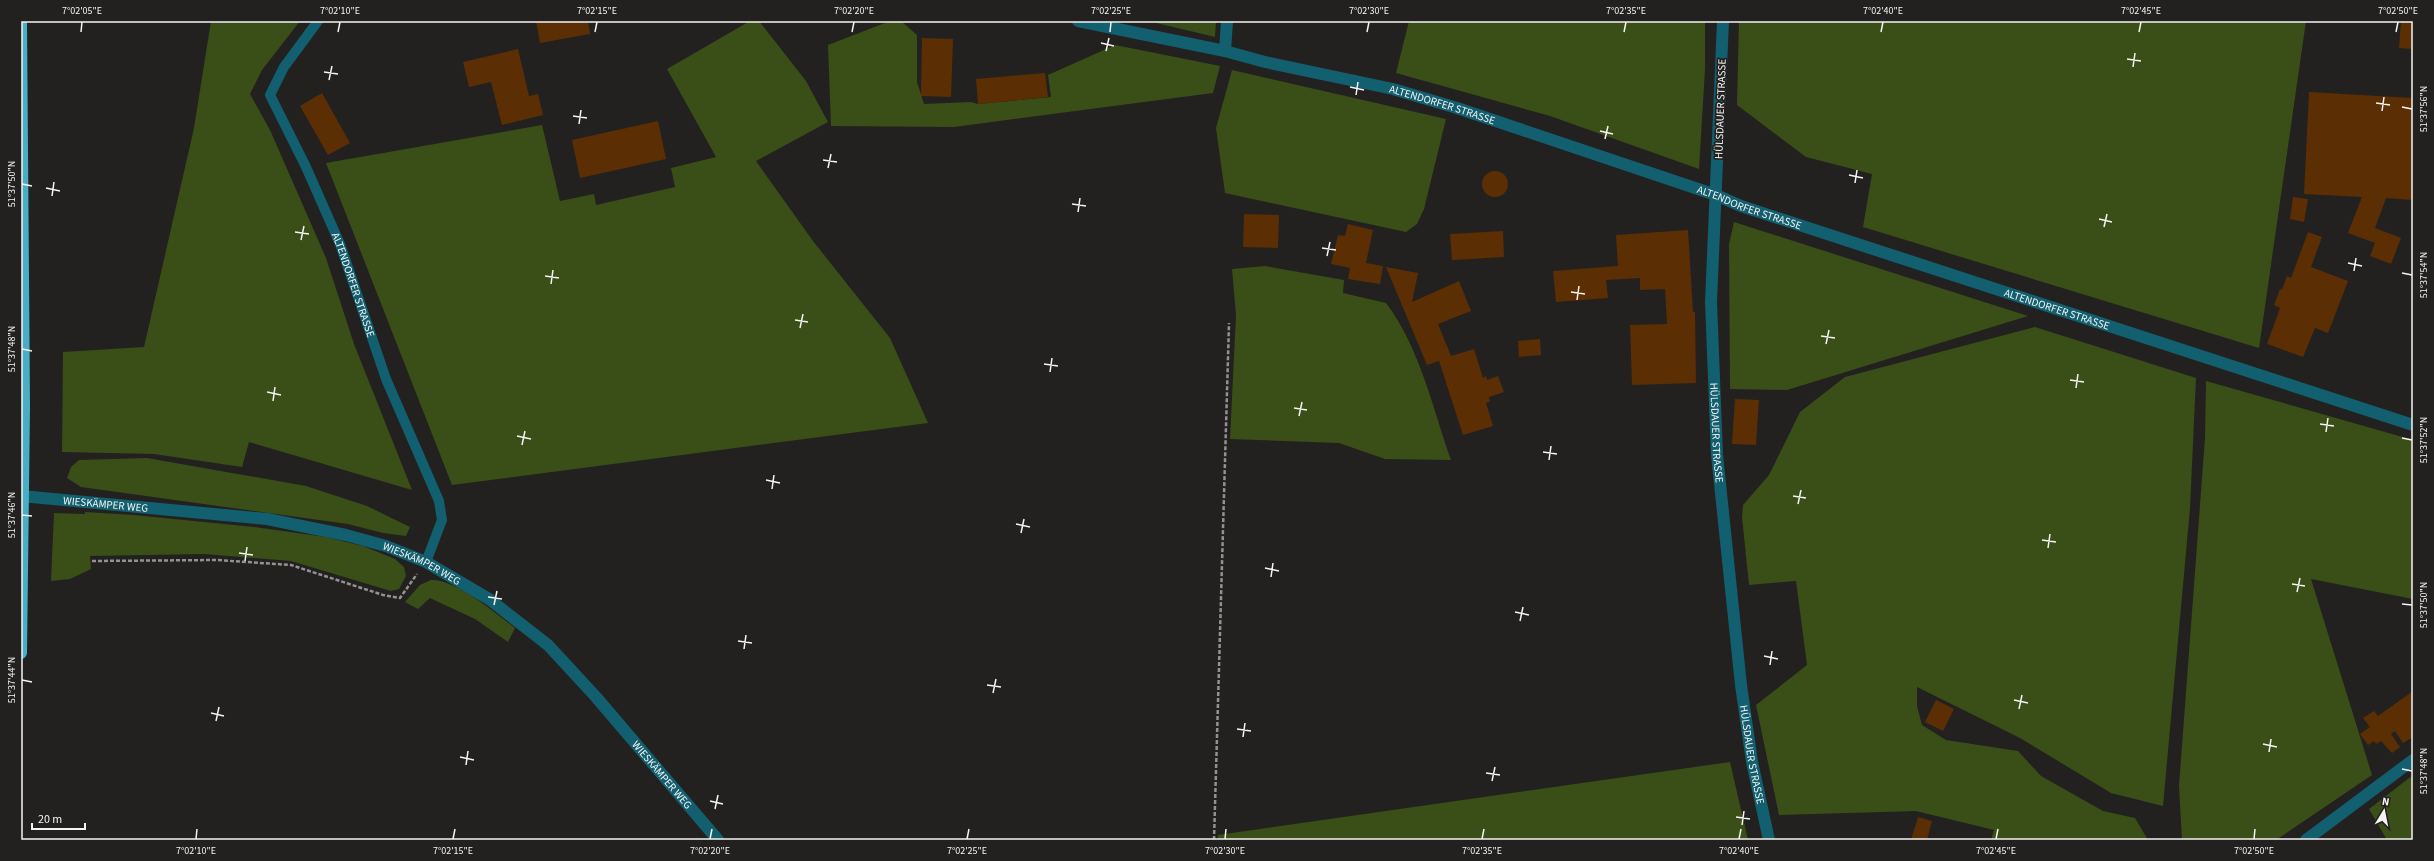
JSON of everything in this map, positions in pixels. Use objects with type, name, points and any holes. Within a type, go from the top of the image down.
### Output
[{"type":"highway","points":[[21,21],[24,406],[21,653]]},
{"type":"street","name":"ALTENDORFER STRASSE","points":[[1078,21],[1225,51],[1265,62],[1393,90],[1457,108],[1716,195],[1748,208],[2413,425]]},
{"type":"street","points":[[1225,51],[1227,21]]},
{"type":"street","name":"HÜLSDAUER STRASSE","points":[[1723,21],[1711,302],[1717,455],[1741,685],[1752,762],[1769,840]]},
{"type":"street","name":"WIESKÄMPER WEG","points":[[21,496],[267,520],[346,535],[386,546],[426,562],[489,599],[548,644],[596,696],[718,840]]},
{"type":"street","points":[[2306,840],[2413,760]]},
{"type":"lane","name":"ALTENDORFER STRASSE","points":[[318,21],[284,67],[270,95],[306,167],[340,244],[386,379],[439,501],[442,520],[426,562]]},
{"type":"path","points":[[1214,840],[1229,323]]},
{"type":"path","points":[[92,561],[217,560],[291,565],[383,595],[400,598],[426,562]]},
{"type":"green space","points":[[211,21],[300,21],[262,70],[250,94],[270,130],[326,258],[354,344],[412,490],[249,442],[242,467],[154,454],[62,452],[63,352],[144,347],[194,128]]},
{"type":"green space","points":[[750,21],[759,21],[806,81],[828,122],[756,161],[813,241],[890,338],[928,423],[452,485],[326,163],[542,125],[560,201],[594,194],[596,205],[675,187],[671,168],[716,157],[667,69]]},
{"type":"green space","points":[[890,21],[901,21],[917,35],[917,82],[924,104],[971,102],[978,104],[1051,97],[1048,75],[1115,45],[1220,66],[1213,93],[954,127],[831,126],[828,45]]},
{"type":"green space","points":[[1148,21],[1216,21],[1215,37]]},
{"type":"green space","points":[[1409,21],[1705,21],[1705,69],[1699,169],[1550,116],[1396,73]]},
{"type":"green space","points":[[1739,21],[2306,21],[2259,348],[1863,227],[1872,174],[1806,157],[1737,105]]},
{"type":"green space","points":[[1232,70],[1446,119],[1424,209],[1417,224],[1406,232],[1225,193],[1216,128]]},
{"type":"green space","points":[[1734,222],[2028,316],[1787,390],[1730,389],[1729,244]]},
{"type":"green space","points":[[1265,266],[1344,280],[1343,293],[1386,303],[1408,339],[1417,359],[1451,460],[1385,459],[1339,443],[1230,439],[1236,315],[1232,269]]},
{"type":"green space","points":[[2035,327],[2196,378],[2190,508],[2163,806],[2111,793],[2020,738],[1917,687],[1917,706],[1922,725],[1946,740],[2018,751],[2041,776],[2103,811],[2135,818],[2148,840],[1991,840],[1994,830],[1916,811],[1779,815],[1756,705],[1807,665],[1796,581],[1749,585],[1742,517],[1743,505],[1769,475],[1800,412],[1845,377]]},
{"type":"green space","points":[[2206,381],[2413,440],[2413,599],[2311,579],[2372,775],[2276,840],[2182,840],[2179,786],[2205,438]]},
{"type":"green space","points":[[147,458],[306,486],[367,506],[410,527],[406,536],[383,533],[348,524],[81,487],[67,478],[71,467],[79,460]]},
{"type":"green space","points":[[85,512],[134,515],[254,527],[326,537],[363,546],[395,559],[404,567],[406,576],[399,589],[391,591],[291,561],[204,554],[90,556],[91,569],[70,579],[51,581],[54,513],[85,514]]},
{"type":"green space","points":[[431,580],[441,581],[463,591],[475,598],[515,628],[508,642],[475,619],[430,598],[418,609],[405,602],[420,585]]},
{"type":"green space","points":[[1730,762],[1748,840],[1218,840],[1218,835]]},
{"type":"green space","points":[[2413,775],[2413,840],[2387,840],[2369,809]]},
{"type":"building","points":[[536,21],[588,21],[590,34],[540,43]]},
{"type":"building","points":[[2401,21],[2413,21],[2413,49],[2399,48]]},
{"type":"building","points":[[922,38],[953,39],[951,97],[921,96]]},
{"type":"building","points":[[518,49],[529,96],[538,94],[543,115],[502,125],[491,82],[469,87],[463,62]]},
{"type":"building","points":[[1045,73],[1048,97],[978,104],[976,79]]},
{"type":"building","points":[[2309,92],[2413,98],[2413,200],[2386,198],[2375,228],[2401,238],[2391,264],[2370,256],[2375,243],[2348,233],[2362,197],[2304,194]]},
{"type":"building","points":[[322,93],[350,143],[328,155],[300,106]]},
{"type":"building","points":[[658,121],[666,159],[580,178],[572,140]]},
{"type":"building","points":[[1495,171],[1505,174],[1508,184],[1505,194],[1495,197],[1485,194],[1482,184],[1485,174]]},
{"type":"building","points":[[2293,197],[2308,199],[2304,222],[2290,219]]},
{"type":"building","points":[[1244,214],[1279,215],[1278,248],[1243,247]]},
{"type":"building","points":[[1348,224],[1373,230],[1366,263],[1383,266],[1380,284],[1348,279],[1350,268],[1331,264],[1338,235],[1345,236]]},
{"type":"building","points":[[1688,230],[1693,312],[1695,312],[1696,383],[1632,385],[1630,325],[1667,324],[1665,289],[1640,290],[1640,278],[1606,280],[1608,298],[1556,302],[1553,271],[1618,266],[1616,235]]},
{"type":"building","points":[[1503,231],[1504,257],[1452,260],[1450,234]]},
{"type":"building","points":[[2308,232],[2322,237],[2311,267],[2348,281],[2328,333],[2315,328],[2303,357],[2267,344],[2280,308],[2274,305],[2287,276],[2291,278]]},
{"type":"building","points":[[1386,267],[1418,273],[1412,302],[1459,281],[1471,311],[1438,324],[1451,356],[1474,349],[1483,378],[1486,376],[1487,380],[1498,376],[1504,392],[1489,397],[1490,401],[1486,403],[1493,426],[1463,435],[1439,361],[1427,365]]},
{"type":"building","points":[[1540,339],[1541,355],[1519,357],[1518,341]]},
{"type":"building","points":[[1735,399],[1759,400],[1756,445],[1732,444]]},
{"type":"building","points":[[2413,691],[2413,737],[2403,743],[2395,731],[2391,734],[2400,747],[2392,753],[2381,741],[2376,744],[2374,741],[2368,745],[2360,734],[2370,727],[2363,718],[2374,711],[2378,716]]},
{"type":"building","points":[[1936,700],[1954,709],[1943,731],[1925,722]]},
{"type":"building","points":[[1918,817],[1932,821],[1927,840],[1911,840]]}]
